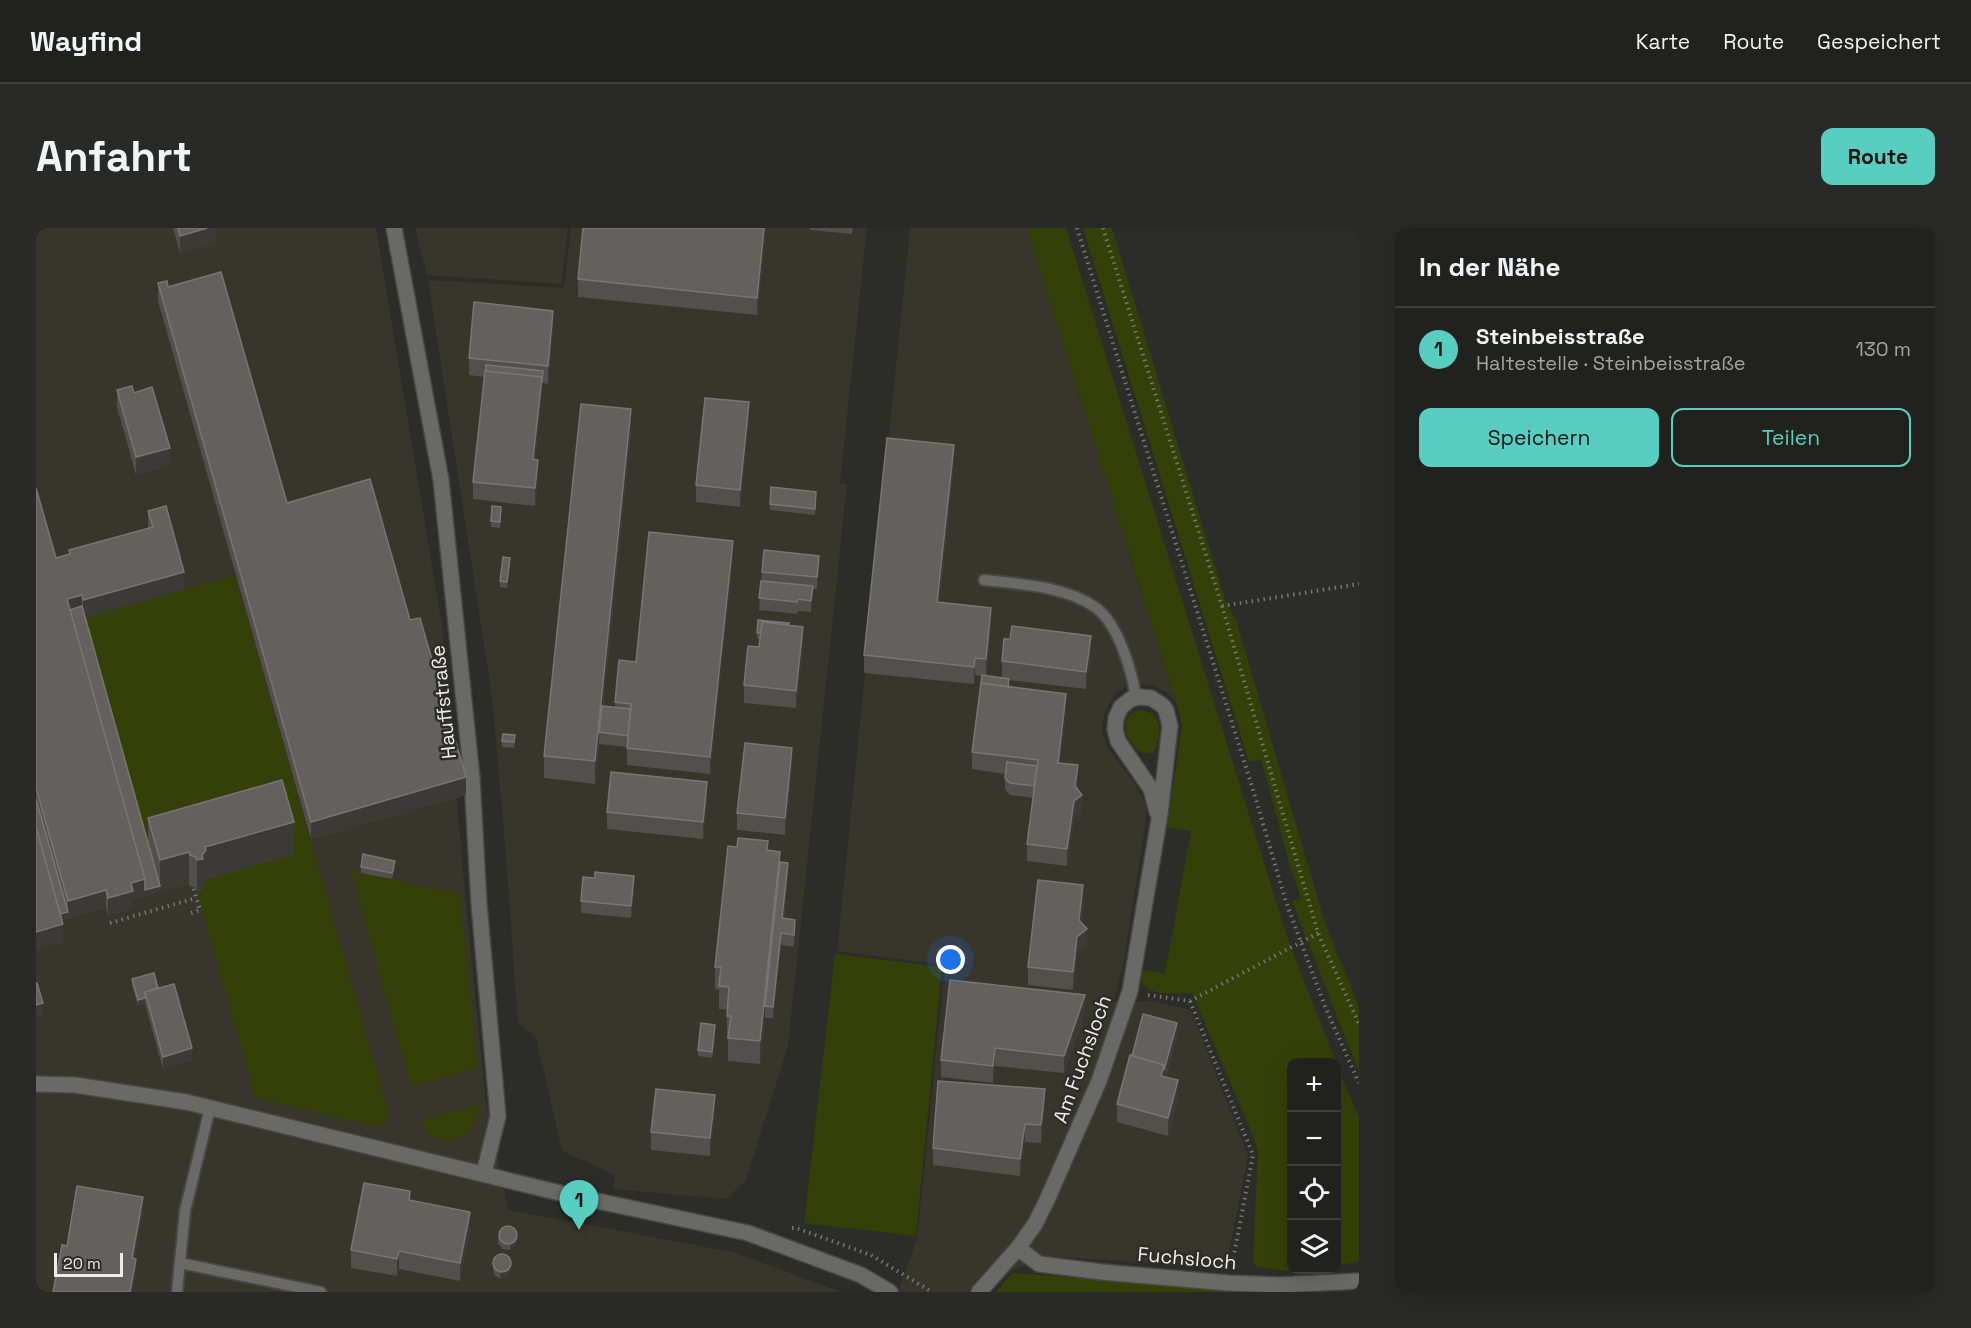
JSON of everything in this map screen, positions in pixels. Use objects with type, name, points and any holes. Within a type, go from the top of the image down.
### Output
[{"type":"street","name":"Hauffstraße","points":[[394,228],[441,480],[472,778],[479,904],[498,1116],[484,1173]]},
{"type":"street","points":[[1136,698],[1121,707],[1116,718],[1116,735],[1151,789],[1160,814]]},
{"type":"street","name":"Am Fuchsloch","points":[[979,1292],[1035,1224],[1080,1128],[1130,991],[1160,814],[1170,726],[1166,710],[1156,701],[1151,698],[1136,698]]},
{"type":"street","points":[[36,1084],[75,1085],[130,1092],[210,1108],[560,1193],[748,1233],[861,1275],[890,1292]]},
{"type":"street","name":"Fuchsloch","points":[[1017,1248],[1039,1264],[1228,1283],[1280,1285],[1359,1281]]},
{"type":"lane","points":[[984,580],[1046,588],[1096,608],[1110,622],[1128,662],[1136,698]]},
{"type":"lane","points":[[177,1292],[185,1211],[210,1108]]},
{"type":"lane","points":[[180,1263],[321,1292]]},
{"type":"path","points":[[1077,228],[1254,793],[1286,903],[1326,1009],[1359,1083]]},
{"type":"path","points":[[1103,228],[1222,606],[1318,933],[1359,1024]]},
{"type":"path","points":[[1222,606],[1359,584]]},
{"type":"path","points":[[191,912],[200,910],[193,887]]},
{"type":"path","points":[[110,923],[196,898]]},
{"type":"path","points":[[121,912],[123,920]]},
{"type":"path","points":[[1130,991],[1190,1001],[1318,933]]},
{"type":"path","points":[[1190,1001],[1253,1155],[1228,1283]]},
{"type":"shaded area","points":[[36,228],[376,228],[443,632],[465,895],[486,1101],[508,1210],[733,1252],[841,1292],[36,1292]]},
{"type":"shaded area","points":[[415,228],[568,228],[561,284],[427,275]]},
{"type":"shaded area","points":[[571,228],[867,228],[840,483],[847,484],[788,1046],[746,1180],[726,1199],[613,1189],[615,1175],[562,1151],[536,1037],[518,1023],[492,697],[428,280],[564,288]]},
{"type":"shaded area","points":[[910,228],[1027,228],[1176,703],[1170,695],[1155,686],[1138,684],[1125,687],[1116,693],[1104,714],[1102,730],[1107,747],[1133,781],[1145,802],[1147,813],[1123,967],[1113,1002],[1151,1001],[1191,1010],[1248,1156],[1226,1268],[1046,1256],[1011,1271],[991,1292],[898,1292],[917,1239],[945,965],[837,951]]},
{"type":"green space","points":[[1027,228],[1066,228],[1289,943],[1334,1058],[1287,1058],[1287,1270],[1267,1269],[1254,1265],[1258,1152],[1192,993],[1167,994],[1150,990],[1142,979],[1142,970],[1165,974],[1191,831],[1167,827],[1182,726]]},
{"type":"green space","points":[[1083,228],[1112,228],[1226,603],[1236,620],[1325,923],[1359,1008],[1359,1072],[1292,901],[1301,898],[1261,759],[1249,762]]},
{"type":"green space","points":[[235,575],[390,1117],[379,1127],[256,1098],[197,892],[202,890],[148,850],[83,618]]},
{"type":"green space","points":[[1140,710],[1151,713],[1159,725],[1157,745],[1150,753],[1143,753],[1136,748],[1126,732],[1126,723],[1130,715]]},
{"type":"green space","points":[[351,871],[460,894],[478,1068],[411,1087]]},
{"type":"green space","points":[[835,954],[942,967],[916,1236],[804,1223]]},
{"type":"green space","points":[[1341,1076],[1359,1117],[1359,1261],[1341,1265]]},
{"type":"green space","points":[[481,1104],[474,1125],[465,1134],[452,1139],[433,1137],[421,1121]]},
{"type":"green space","points":[[1012,1273],[1267,1292],[996,1292]]},
{"type":"building","points":[[178,228],[207,228],[180,236]]},
{"type":"building","points":[[583,228],[764,228],[757,298],[578,279]]},
{"type":"building","points":[[221,272],[287,503],[370,479],[410,620],[420,618],[466,777],[311,822],[158,283],[167,281],[168,287]]},
{"type":"building","points":[[474,302],[553,311],[548,366],[469,358]]},
{"type":"building","points":[[486,365],[543,371],[542,382],[542,377],[486,371]]},
{"type":"building","points":[[485,371],[542,377],[533,459],[538,460],[535,488],[473,482]]},
{"type":"building","points":[[132,386],[134,393],[152,387],[170,448],[136,457],[117,390]]},
{"type":"building","points":[[705,398],[749,402],[740,490],[696,485]]},
{"type":"building","points":[[581,404],[631,409],[595,761],[544,756]]},
{"type":"building","points":[[887,438],[954,445],[937,602],[991,608],[986,659],[975,658],[974,667],[864,655]]},
{"type":"building","points":[[771,487],[816,492],[815,509],[770,504]]},
{"type":"building","points":[[36,488],[56,558],[70,554],[69,550],[153,527],[148,511],[166,506],[184,572],[83,600],[82,595],[67,599],[145,879],[131,883],[133,891],[108,898],[106,890],[68,901],[36,788]]},
{"type":"building","points":[[492,506],[501,507],[500,522],[491,521]]},
{"type":"building","points":[[649,532],[733,541],[710,757],[627,748],[631,704],[615,702],[619,660],[636,662]]},
{"type":"building","points":[[764,550],[819,556],[817,577],[762,572]]},
{"type":"building","points":[[503,557],[510,558],[507,582],[500,581]]},
{"type":"building","points":[[761,581],[813,586],[811,601],[798,599],[797,602],[759,598]]},
{"type":"building","points":[[82,606],[160,886],[145,890],[145,879],[70,610]]},
{"type":"building","points":[[758,620],[789,623],[789,625],[762,622],[761,633],[757,633]]},
{"type":"building","points":[[762,622],[803,627],[796,691],[744,685],[748,646],[759,647]]},
{"type":"building","points":[[1012,626],[1091,636],[1086,672],[1002,661],[1004,639],[1010,639]]},
{"type":"building","points":[[982,675],[1009,679],[1008,687],[981,683]]},
{"type":"building","points":[[981,683],[1066,694],[1058,763],[1078,765],[1075,786],[1082,795],[1074,801],[1067,849],[1027,844],[1038,760],[972,752]]},
{"type":"building","points":[[602,706],[631,709],[628,736],[599,732]]},
{"type":"building","points":[[503,734],[515,735],[514,742],[502,741]]},
{"type":"building","points":[[745,743],[792,748],[785,818],[737,813]]},
{"type":"building","points":[[1007,762],[1037,766],[1034,786],[1010,783],[1005,778]]},
{"type":"building","points":[[611,772],[707,782],[703,822],[607,812]]},
{"type":"building","points":[[282,780],[294,822],[205,847],[203,859],[197,860],[189,852],[160,860],[148,818]]},
{"type":"building","points":[[36,799],[68,912],[60,914],[36,827]]},
{"type":"building","points":[[36,827],[63,924],[36,932]]},
{"type":"building","points":[[738,838],[768,841],[767,850],[780,852],[760,1041],[728,1038],[731,1016],[727,1016],[729,987],[719,986],[721,967],[715,967],[728,846],[737,847]]},
{"type":"building","points":[[363,854],[395,861],[392,873],[361,867]]},
{"type":"building","points":[[780,862],[788,863],[782,918],[795,920],[794,935],[781,933],[773,1007],[765,1006]]},
{"type":"building","points":[[595,872],[634,876],[631,906],[581,901],[583,877],[595,878]]},
{"type":"building","points":[[1038,880],[1083,885],[1079,920],[1087,929],[1077,937],[1073,972],[1028,967]]},
{"type":"building","points":[[154,973],[158,988],[145,992],[145,998],[138,1000],[132,979]]},
{"type":"building","points":[[950,980],[1085,995],[1064,1056],[995,1048],[993,1066],[941,1060]]},
{"type":"building","points":[[36,983],[43,1003],[36,1005]]},
{"type":"building","points":[[174,984],[192,1048],[163,1057],[145,992]]},
{"type":"building","points":[[1143,1014],[1177,1023],[1164,1070],[1164,1065],[1132,1056]]},
{"type":"building","points":[[701,1023],[715,1025],[712,1052],[698,1050]]},
{"type":"building","points":[[1130,1055],[1164,1065],[1161,1076],[1178,1080],[1168,1118],[1117,1104]]},
{"type":"building","points":[[938,1081],[1045,1089],[1041,1125],[1025,1124],[1020,1159],[933,1148]]},
{"type":"building","points":[[656,1089],[715,1095],[710,1138],[651,1132]]},
{"type":"building","points":[[364,1183],[410,1191],[409,1200],[470,1212],[460,1263],[399,1251],[397,1259],[351,1250]]},
{"type":"building","points":[[77,1186],[143,1197],[132,1258],[136,1259],[130,1292],[53,1292],[62,1245],[67,1246]]},
{"type":"building","points":[[508,1226],[514,1229],[517,1235],[514,1241],[508,1244],[502,1241],[499,1235],[502,1229]]},
{"type":"building","points":[[502,1254],[508,1257],[511,1263],[508,1269],[502,1272],[496,1269],[493,1263],[496,1257]]},
{"type":"place","name":"Steinbeisstraße","points":[[579,1230]]}]
